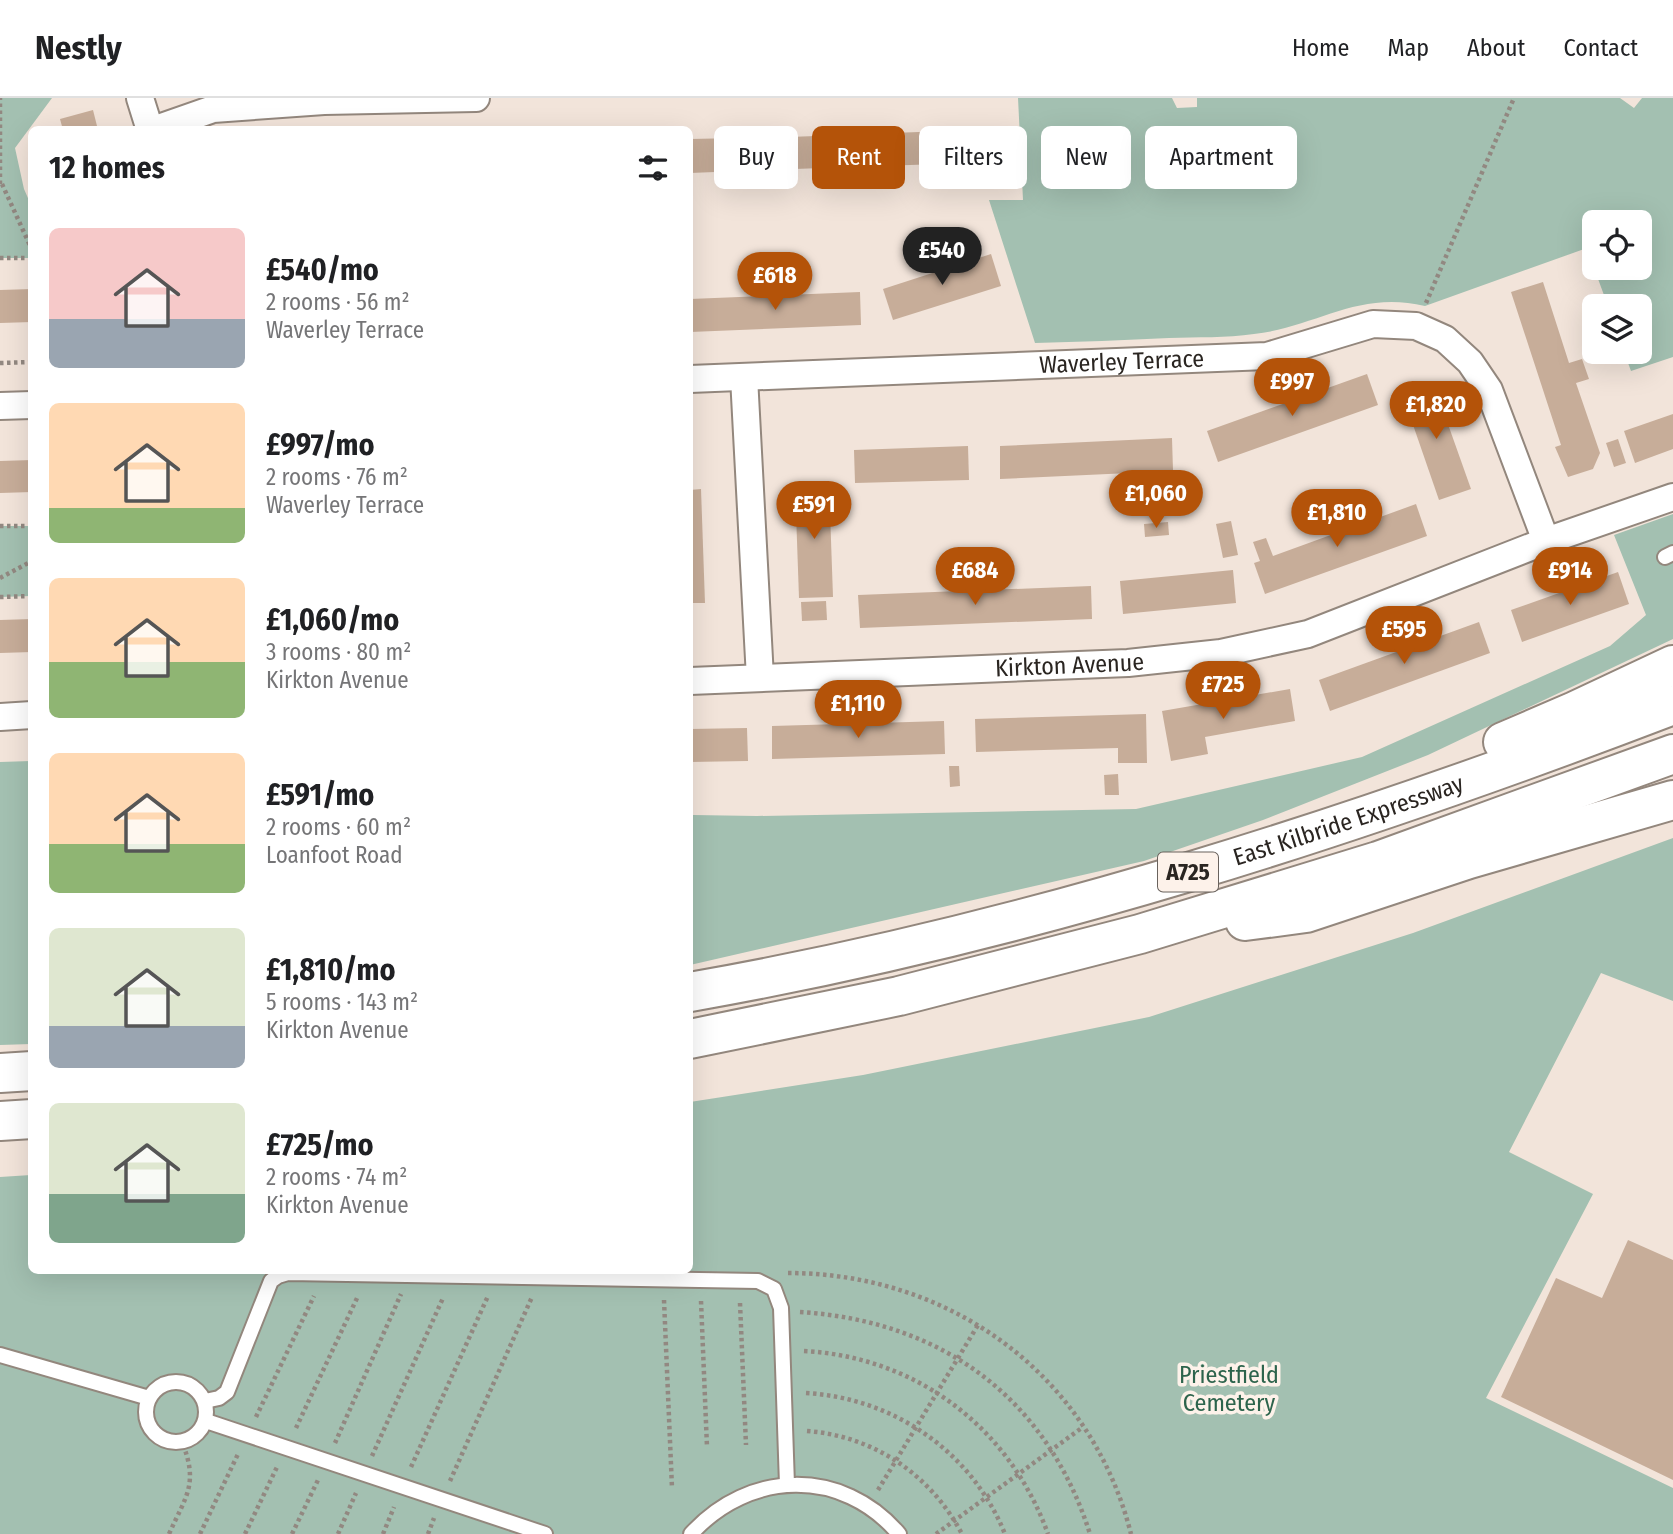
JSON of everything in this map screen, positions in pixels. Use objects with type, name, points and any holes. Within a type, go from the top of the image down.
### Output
[{"type":"highway","name":"A725","points":[[1241,856],[1575,711],[1673,665]]},
{"type":"highway","name":"East Kilbride Expressway","points":[[693,991],[821,966],[992,926],[1158,882],[1406,803],[1673,705]]},
{"type":"highway","name":"East Kilbride Expressway","points":[[693,1038],[899,996],[1140,934],[1378,861],[1673,754]]},
{"type":"highway","name":"A725","points":[[1140,934],[1306,913],[1469,859],[1673,800]]},
{"type":"highway","points":[[0,1073],[28,1071]]},
{"type":"highway","points":[[0,1121],[28,1119]]},
{"type":"street","points":[[140,98],[150,126]]},
{"type":"street","points":[[164,126],[213,109],[324,101],[477,98]]},
{"type":"street","name":"Waverley Terrace","points":[[693,379],[1267,356],[1373,324],[1416,326],[1445,339],[1470,362],[1489,390],[1546,541]]},
{"type":"street","points":[[744,377],[760,678]]},
{"type":"street","points":[[0,406],[28,405]]},
{"type":"street","name":"Kirkton Avenue","points":[[693,681],[1128,663],[1221,653],[1308,634],[1546,541],[1673,497]]},
{"type":"street","points":[[0,717],[28,715]]},
{"type":"lane","points":[[205,1401],[219,1398],[227,1392],[271,1282],[285,1274]]},
{"type":"lane","points":[[390,1274],[740,1280],[766,1283],[774,1289],[781,1312],[787,1485]]},
{"type":"lane","points":[[0,1355],[149,1398]]},
{"type":"lane","points":[[183,1382],[192,1386],[205,1401],[206,1421],[201,1431],[182,1442],[170,1442],[160,1438],[147,1420],[149,1398],[163,1384],[183,1382]]},
{"type":"lane","points":[[206,1421],[545,1534]]},
{"type":"lane","points":[[691,1534],[727,1503],[756,1490],[787,1485],[838,1491],[868,1506],[899,1534]]},
{"type":"path","points":[[0,98],[1,184],[28,241]]},
{"type":"path","points":[[1416,326],[1514,98]]},
{"type":"path","points":[[0,258],[28,258]]},
{"type":"path","points":[[0,363],[28,362]]},
{"type":"path","points":[[0,526],[28,526]]},
{"type":"path","points":[[0,578],[28,563]]},
{"type":"path","points":[[0,597],[28,596]]},
{"type":"path","points":[[766,1283],[783,1273],[859,1279],[933,1301],[978,1325],[1029,1363],[1058,1393],[1083,1427],[1114,1484],[1131,1534]]},
{"type":"path","points":[[200,1534],[325,1274]]},
{"type":"path","points":[[245,1534],[369,1274]]},
{"type":"path","points":[[292,1534],[410,1275]]},
{"type":"path","points":[[338,1534],[454,1275]]},
{"type":"path","points":[[383,1534],[497,1276]]},
{"type":"path","points":[[428,1534],[541,1277]]},
{"type":"path","points":[[663,1279],[672,1488]]},
{"type":"path","points":[[701,1280],[707,1447]]},
{"type":"path","points":[[740,1280],[746,1445]]},
{"type":"path","points":[[781,1312],[831,1314],[881,1324],[913,1335],[958,1358],[1003,1393],[1029,1420],[1052,1450],[1074,1491],[1090,1534]]},
{"type":"path","points":[[868,1506],[978,1325]]},
{"type":"path","points":[[783,1351],[823,1352],[863,1360],[901,1373],[937,1392],[977,1422],[1000,1447],[1033,1496],[1048,1534]]},
{"type":"path","points":[[784,1393],[815,1393],[853,1400],[889,1413],[916,1427],[955,1458],[986,1497],[1005,1534]]},
{"type":"path","points":[[936,1534],[1083,1427]]},
{"type":"path","points":[[785,1431],[843,1437],[870,1446],[896,1460],[929,1487],[955,1520],[962,1534]]},
{"type":"path","points":[[169,1534],[189,1486],[191,1474],[182,1442]]},
{"type":"green space","points":[[0,98],[52,98],[31,126],[28,126],[28,130],[15,148],[28,198],[28,258],[0,258]]},
{"type":"green space","points":[[1018,98],[1172,98],[1177,108],[1197,107],[1197,98],[1620,98],[1634,108],[1642,98],[1673,98],[1673,357],[1652,364],[1652,294],[1604,294],[1598,280],[1652,280],[1652,210],[1582,210],[1582,250],[1425,306],[1401,302],[1358,306],[1277,330],[1222,337],[1035,343],[989,200],[1023,200],[1022,189],[1027,189],[1027,126],[1019,126]]},
{"type":"green space","points":[[1628,364],[1652,364],[1631,371]]},
{"type":"green space","points":[[1673,514],[1673,639],[1428,755],[1263,820],[1144,861],[693,964],[693,815],[1136,809],[1362,757],[1610,646],[1646,615],[1614,535]]},
{"type":"green space","points":[[0,526],[28,526],[28,596],[0,597]]},
{"type":"green space","points":[[28,761],[28,1044],[0,1045],[0,762]]},
{"type":"green space","name":"Priestfield Cemetery","points":[[1673,838],[1673,1001],[1601,973],[1509,1152],[1593,1194],[1486,1398],[1673,1488],[1673,1534],[0,1534],[0,1177],[28,1175],[28,1274],[693,1274],[693,1102],[863,1075],[1149,1017],[1413,933]]},
{"type":"building","points":[[93,110],[97,126],[62,126],[60,119]]},
{"type":"building","points":[[919,132],[919,165],[905,165],[905,133]]},
{"type":"building","points":[[812,136],[812,168],[798,169],[798,137]]},
{"type":"building","points":[[693,139],[714,139],[714,172],[693,173]]},
{"type":"building","points":[[991,254],[1001,286],[893,320],[883,289]]},
{"type":"building","points":[[1543,282],[1569,363],[1582,359],[1589,379],[1576,383],[1600,453],[1593,469],[1568,477],[1555,447],[1561,445],[1511,292]]},
{"type":"building","points":[[28,289],[28,322],[0,323],[0,290]]},
{"type":"building","points":[[860,292],[861,325],[693,332],[693,299]]},
{"type":"building","points":[[1367,374],[1378,405],[1218,462],[1207,431]]},
{"type":"building","points":[[1433,382],[1471,489],[1439,500],[1402,393]]},
{"type":"building","points":[[1673,414],[1673,449],[1635,463],[1624,431]]},
{"type":"building","points":[[1172,438],[1173,471],[1000,479],[1000,446]]},
{"type":"building","points":[[1618,439],[1626,463],[1614,467],[1606,443]]},
{"type":"building","points":[[968,446],[969,480],[855,483],[854,450]]},
{"type":"building","points":[[28,460],[28,492],[0,493],[0,461]]},
{"type":"building","points":[[829,483],[833,597],[799,598],[795,484]]},
{"type":"building","points":[[701,489],[705,603],[693,603],[693,490]]},
{"type":"building","points":[[1416,504],[1427,536],[1265,594],[1254,563],[1260,561],[1253,542],[1266,538],[1273,556]]},
{"type":"building","points":[[1231,521],[1238,555],[1223,558],[1216,524]]},
{"type":"building","points":[[1168,522],[1169,535],[1145,537],[1144,524]]},
{"type":"building","points":[[1233,570],[1236,603],[1123,614],[1120,581]]},
{"type":"building","points":[[1618,572],[1629,604],[1522,642],[1511,610]]},
{"type":"building","points":[[1091,586],[1092,619],[860,628],[858,595]]},
{"type":"building","points":[[826,601],[827,620],[802,621],[801,602]]},
{"type":"building","points":[[28,619],[28,652],[0,653],[0,620]]},
{"type":"building","points":[[1479,622],[1490,653],[1330,711],[1319,680]]},
{"type":"building","points":[[1290,689],[1295,721],[1205,737],[1208,754],[1171,761],[1162,711]]},
{"type":"building","points":[[1146,714],[1147,763],[1118,763],[1118,748],[976,752],[975,719]]},
{"type":"building","points":[[944,721],[945,754],[772,759],[772,726]]},
{"type":"building","points":[[747,728],[748,761],[693,762],[693,729]]},
{"type":"building","points":[[949,766],[959,766],[960,786],[950,787]]},
{"type":"building","points":[[1118,774],[1119,795],[1105,795],[1104,775]]},
{"type":"building","points":[[1628,1240],[1673,1260],[1673,1480],[1501,1397],[1556,1278],[1602,1298]]}]
